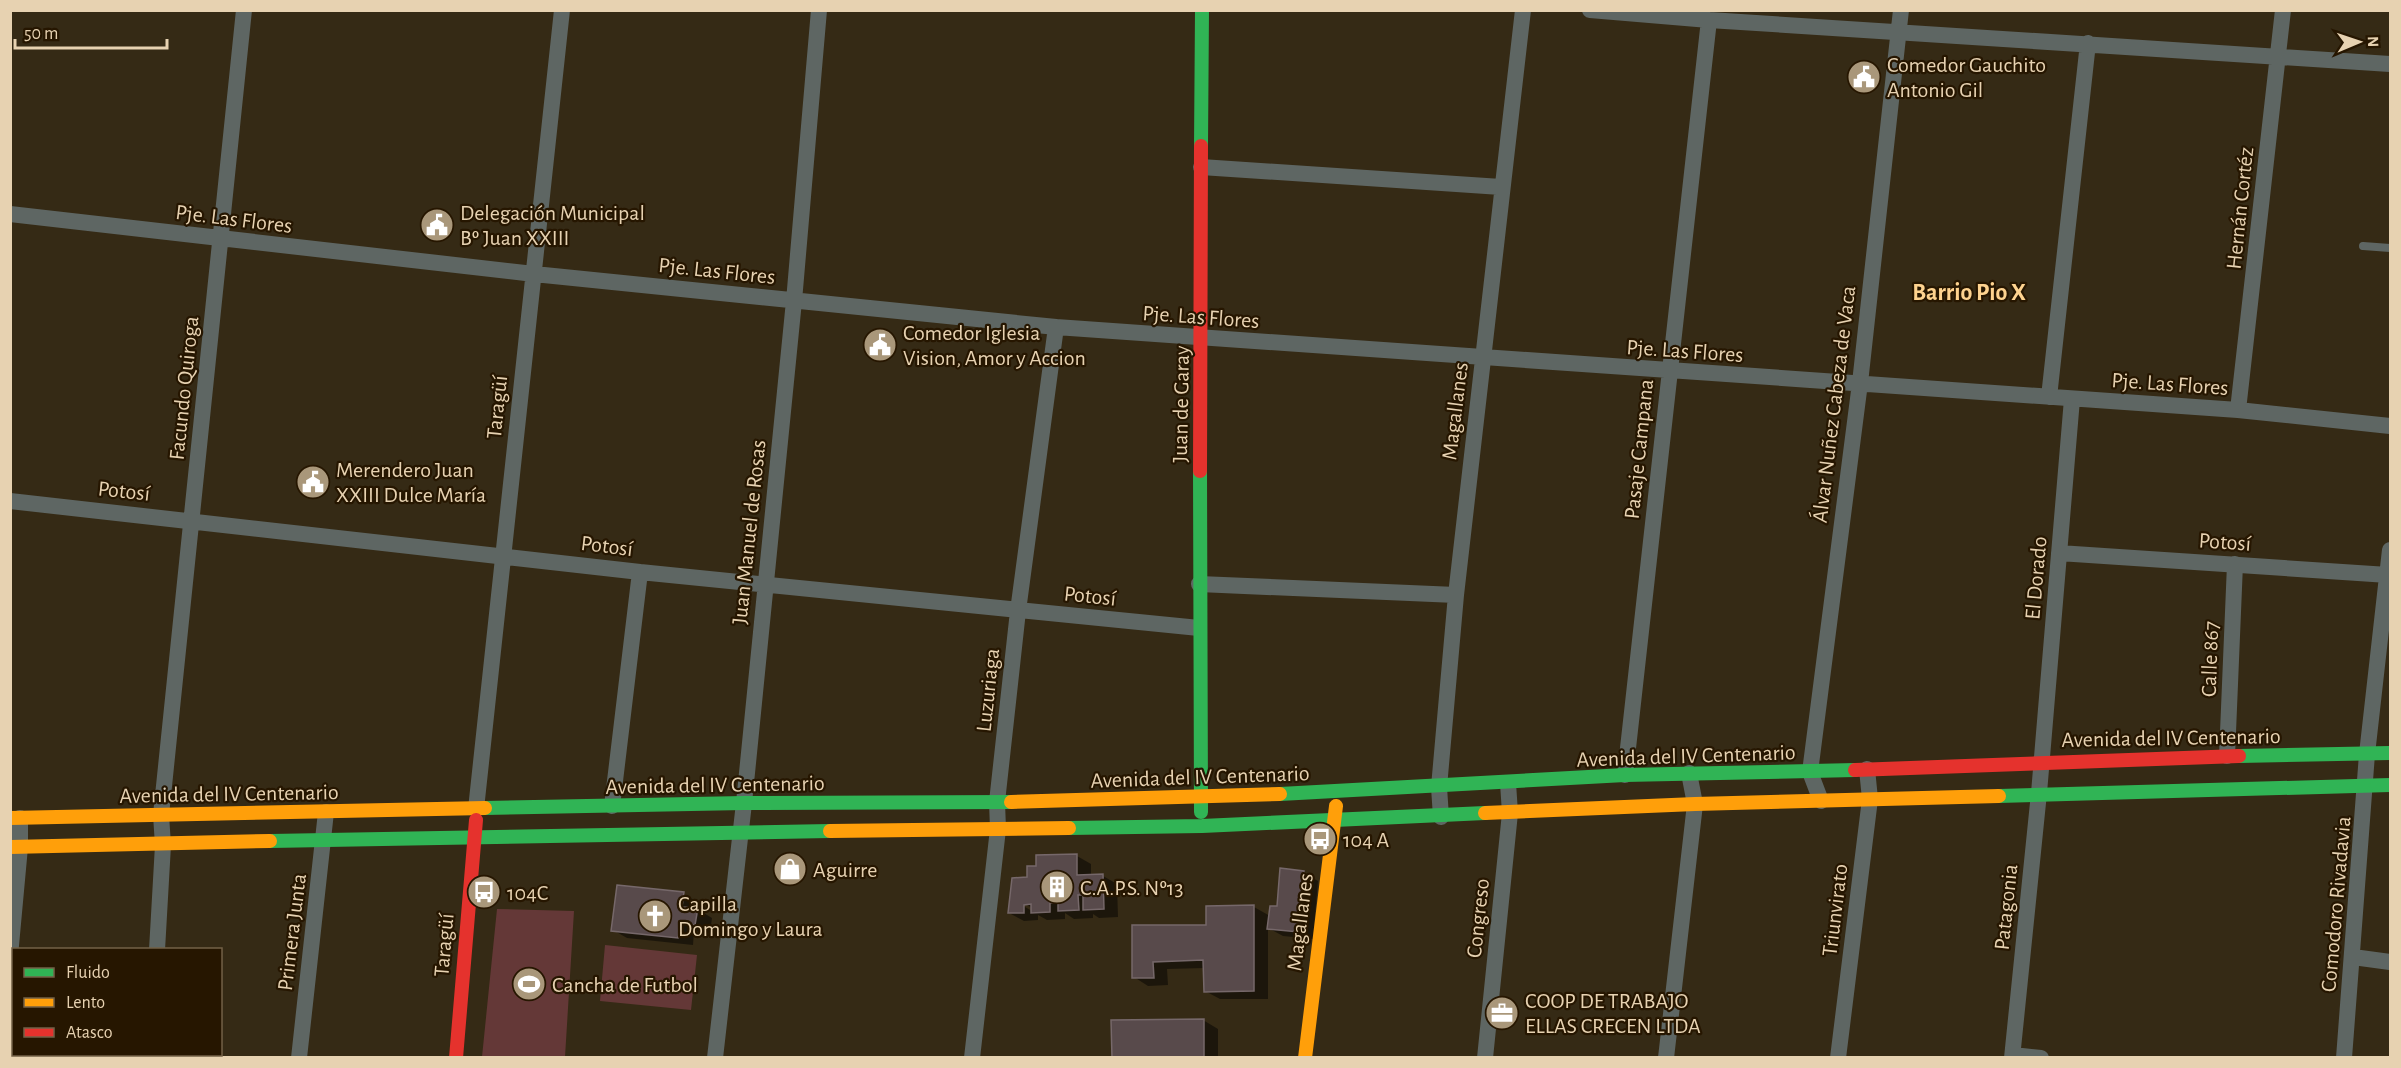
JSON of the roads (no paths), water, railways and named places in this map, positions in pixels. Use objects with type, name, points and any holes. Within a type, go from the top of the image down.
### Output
[{"type":"main road","name":"Juan de Garay","points":[[1202,10],[1199,584],[1202,826]]},
{"type":"main road","name":"Avenida del IV Centenario","points":[[15,818],[744,803],[1201,798],[1439,787],[1625,775],[1810,772],[2041,762],[2391,753]]},
{"type":"main road","points":[[15,847],[475,836],[1202,826],[1334,822],[1695,804],[2391,785]]},
{"type":"main road","name":"Magallanes","points":[[1305,1058],[1338,792]]},
{"type":"main road","name":"Taragüí","points":[[456,1058],[476,809]]},
{"type":"street","name":"Facundo Quiroga","points":[[157,948],[163,845],[161,815],[244,10]]},
{"type":"street","name":"Taragüí","points":[[476,809],[562,10]]},
{"type":"street","name":"Juan Manuel de Rosas","points":[[715,1058],[744,803],[794,301],[819,10]]},
{"type":"street","name":"Magallanes","points":[[1441,817],[1439,787],[1456,595],[1523,10]]},
{"type":"street","points":[[1590,10],[1709,20],[2391,64]]},
{"type":"street","name":"Álvar Nuñez Cabeza de Vaca","points":[[1821,801],[1810,772],[1860,383],[1900,10]]},
{"type":"street","name":"Hernán Cortéz","points":[[2238,410],[2283,10]]},
{"type":"street","name":"Pasaje Campana","points":[[1625,775],[1709,20]]},
{"type":"street","points":[[2049,397],[2088,43]]},
{"type":"street","points":[[1201,167],[1501,187]]},
{"type":"street","name":"Pje. Las Flores","points":[[10,214],[534,274],[1056,327],[1483,359],[2238,410],[2391,426]]},
{"type":"street","name":"Luzuriaga","points":[[972,1058],[998,829],[998,802],[1018,611],[1056,327]]},
{"type":"street","name":"El Dorado","points":[[2041,762],[2072,399]]},
{"type":"street","name":"Potosí","points":[[10,501],[640,572],[1199,628]]},
{"type":"street","points":[[2367,754],[2391,550]]},
{"type":"street","name":"Potosí","points":[[2060,553],[2388,575]]},
{"type":"street","name":"Calle 867","points":[[2228,756],[2235,564]]},
{"type":"street","points":[[612,806],[640,572]]},
{"type":"street","points":[[1199,584],[1456,595]]},
{"type":"street","name":"Comodoro Rivadavia","points":[[2344,1058],[2367,786],[2367,754]]},
{"type":"street","name":"Patagonia","points":[[2012,1056],[2041,762]]},
{"type":"street","name":"Triunvirato","points":[[1838,1058],[1870,799],[1867,769]]},
{"type":"street","points":[[1666,1058],[1695,804],[1689,773]]},
{"type":"street","name":"Congreso","points":[[1485,1058],[1510,813],[1508,783]]},
{"type":"street","name":"Primera Junta","points":[[299,1058],[326,812]]},
{"type":"street","points":[[10,956],[15,818]]},
{"type":"street","points":[[2353,957],[2391,962]]},
{"type":"street","points":[[2012,1056],[2042,1058]]},
{"type":"lane","points":[[2363,246],[2391,248]]},
{"type":"place","name":"Comedor Gauchito Antonio Gil","points":[[1864,77]]},
{"type":"place","name":"Delegación Municipal Bº Juan XXIII","points":[[437,225]]},
{"type":"place","name":"Comedor Iglesia Vision, Amor y Accion","points":[[880,345]]},
{"type":"place","name":"Merendero Juan XXIII Dulce María","points":[[313,482]]},
{"type":"place","name":"104 A","points":[[1320,839]]},
{"type":"place","name":"Aguirre","points":[[790,869]]},
{"type":"place","name":"C.A.P.S. Nº13","points":[[1057,887]]},
{"type":"place","name":"104C","points":[[484,892]]},
{"type":"place","name":"Capilla Domingo y Laura","points":[[655,916]]},
{"type":"place","name":"Cancha de Futbol","points":[[529,984]]},
{"type":"place","name":"COOP DE TRABAJO ELLAS CRECEN LTDA","points":[[1502,1013]]},
{"type":"district","name":"Barrio Pio X","points":[[1969,292]]}]
